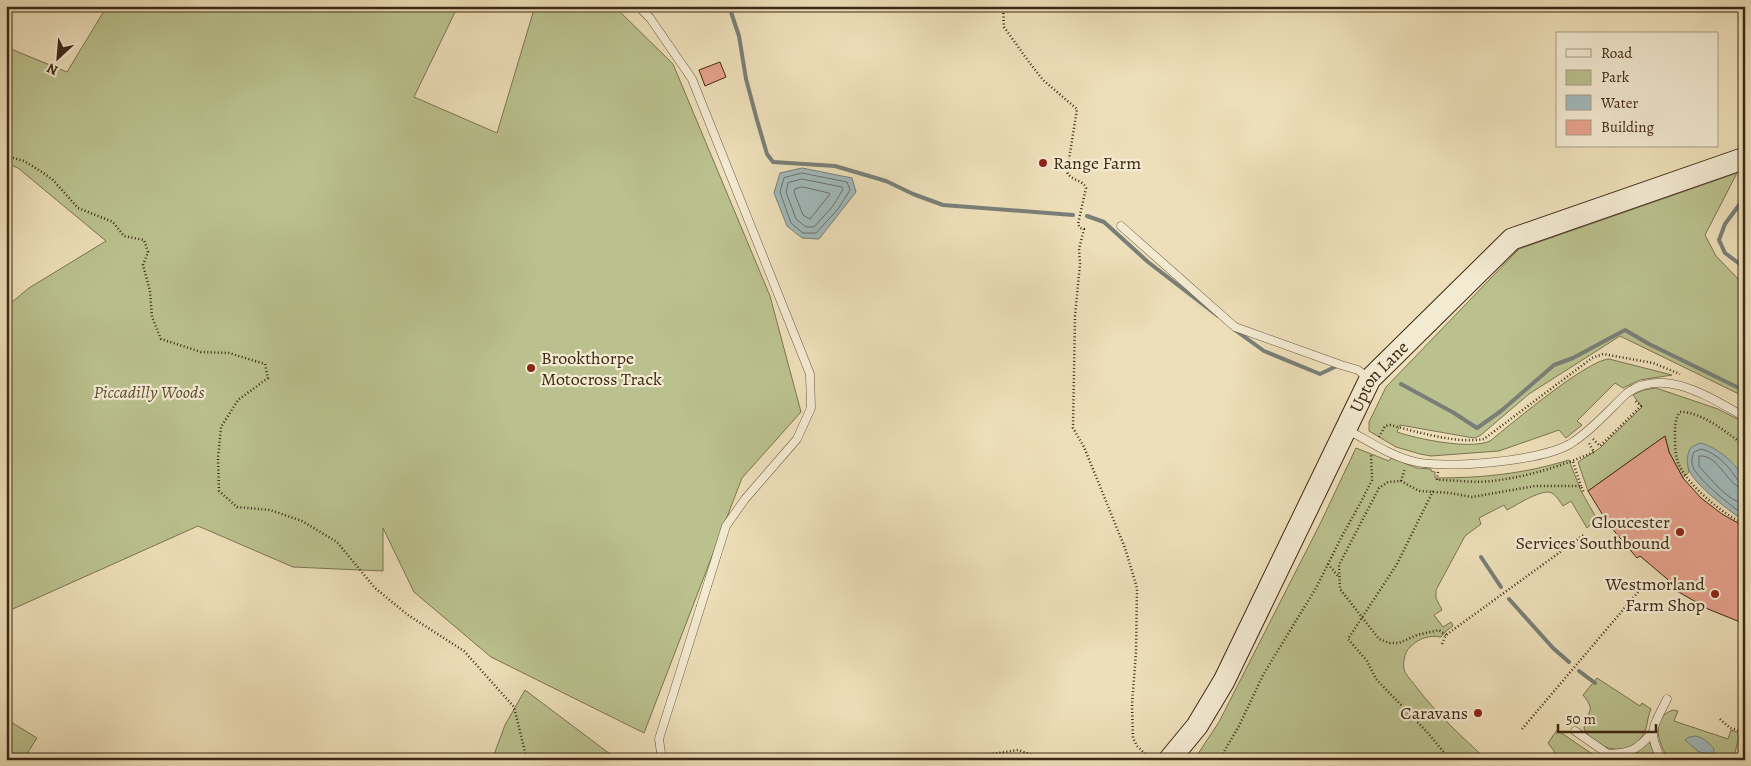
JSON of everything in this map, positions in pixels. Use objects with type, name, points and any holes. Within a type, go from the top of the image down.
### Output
[{"type":"street","name":"Upton Lane","points":[[1159,758],[1197,726],[1224,681],[1241,650],[1345,428],[1370,379],[1512,238],[1745,158]]},
{"type":"lane","points":[[638,6],[650,18],[692,79],[810,374],[811,391],[811,408],[797,439],[745,499],[726,526],[660,739],[662,760]]},
{"type":"lane","points":[[1121,226],[1235,327],[1358,370],[1370,379]]},
{"type":"lane","points":[[1345,428],[1407,460],[1431,463],[1492,463],[1548,452],[1570,444],[1632,389],[1652,382],[1665,382],[1683,386],[1745,417]]},
{"type":"lane","points":[[1575,731],[1610,757],[1631,751],[1641,745],[1652,733],[1667,699]]},
{"type":"lane","points":[[1652,733],[1655,747],[1662,760]]},
{"type":"path","points":[[1003,6],[1004,27],[1029,62],[1043,80],[1077,109],[1067,172],[1069,176],[1080,181],[1086,188],[1078,224],[1080,228],[1084,229],[1079,249],[1080,264],[1075,316],[1073,428],[1084,447],[1125,548],[1137,588],[1136,652],[1132,705],[1133,738],[1136,746],[1159,758]]},
{"type":"path","points":[[6,156],[24,161],[42,172],[53,180],[78,208],[113,222],[124,236],[144,240],[148,252],[143,265],[150,291],[152,317],[161,339],[201,352],[229,353],[265,364],[268,378],[238,400],[221,427],[218,458],[219,491],[237,507],[270,510],[302,521],[337,542],[374,588],[408,615],[464,651],[514,708],[526,760]]},
{"type":"path","points":[[1219,760],[1239,726],[1263,675],[1316,588],[1372,480],[1371,454],[1385,426],[1390,425],[1423,434],[1473,441],[1484,438],[1592,358],[1603,354],[1653,363],[1686,376]]},
{"type":"path","points":[[1745,446],[1696,415],[1683,412],[1678,415],[1675,441],[1679,465],[1686,476],[1714,506],[1745,524]]},
{"type":"path","points":[[1572,461],[1584,493]]},
{"type":"path","points":[[1446,635],[1440,630],[1417,634],[1399,643],[1389,643],[1379,639],[1340,589],[1339,565],[1379,488],[1388,482],[1401,481],[1419,491],[1434,491],[1472,497],[1535,486],[1581,486]]},
{"type":"path","points":[[1434,491],[1397,564],[1348,639],[1367,660],[1376,679],[1428,732],[1450,760]]},
{"type":"path","points":[[1442,644],[1446,635],[1585,534]]},
{"type":"path","points":[[1328,564],[1338,576]]},
{"type":"path","points":[[1522,729],[1639,591]]},
{"type":"path","points":[[1720,719],[1730,728],[1745,732]]},
{"type":"path","points":[[951,760],[1018,750],[1038,757],[1159,758]]},
{"type":"path","points":[[1154,760],[1159,758]]},
{"type":"green space","name":"Piccadilly Woods","points":[[107,6],[458,6],[414,97],[497,133],[535,6],[614,6],[673,64],[770,296],[801,412],[742,478],[644,733],[491,657],[414,592],[383,528],[383,571],[293,567],[198,526],[6,612],[6,307],[29,288],[106,241],[18,168],[6,163],[6,47],[67,72]]},
{"type":"green space","points":[[1737,173],[1705,235],[1716,256],[1745,286],[1745,397],[1620,336],[1529,394],[1475,438],[1400,425],[1397,432],[1418,438],[1457,444],[1490,441],[1567,381],[1598,362],[1609,359],[1672,375],[1640,380],[1623,388],[1615,383],[1577,421],[1582,425],[1566,438],[1559,430],[1499,451],[1431,456],[1396,447],[1369,431],[1369,422],[1386,387],[1519,249]]},
{"type":"green space","points":[[1656,388],[1718,409],[1745,423],[1745,482],[1736,467],[1688,467],[1689,472],[1683,478],[1669,452],[1665,436],[1588,491],[1578,462],[1600,448],[1642,407],[1633,395],[1643,390]]},
{"type":"green space","points":[[1356,448],[1389,461],[1391,458],[1417,468],[1431,469],[1431,471],[1435,472],[1435,478],[1503,474],[1535,469],[1569,460],[1581,491],[1597,519],[1587,528],[1571,501],[1563,506],[1554,494],[1548,492],[1536,495],[1507,510],[1504,505],[1479,518],[1481,524],[1465,536],[1436,590],[1436,598],[1442,610],[1434,615],[1443,627],[1451,622],[1453,626],[1441,637],[1432,636],[1417,641],[1406,652],[1404,666],[1408,676],[1441,716],[1487,760],[1194,760],[1219,722],[1320,524]]},
{"type":"green space","points":[[1597,678],[1640,706],[1642,703],[1651,709],[1643,735],[1630,747],[1613,749],[1604,746],[1596,742],[1584,729],[1590,712],[1590,705],[1583,695]]},
{"type":"green space","points":[[525,690],[618,760],[492,760],[505,725]]},
{"type":"green space","points":[[1673,710],[1678,711],[1674,721],[1728,739],[1731,730],[1740,733],[1733,760],[1669,760],[1662,747],[1658,732],[1661,719]]},
{"type":"green space","points":[[6,719],[37,738],[23,760],[6,760]]},
{"type":"green space","points":[[1557,730],[1601,760],[1555,760],[1554,751],[1548,743]]},
{"type":"green space","points":[[1647,742],[1650,743],[1657,760],[1635,760],[1638,751]]},
{"type":"water","points":[[802,168],[852,178],[856,192],[819,239],[802,238],[787,226],[774,193],[780,173]]},
{"type":"water","points":[[1701,443],[1727,458],[1741,475],[1745,485],[1745,508],[1740,518],[1704,489],[1692,476],[1687,460],[1689,450]]},
{"type":"water","points":[[1696,736],[1710,744],[1714,749],[1713,754],[1699,752],[1685,740]]},
{"type":"building","points":[[720,62],[726,77],[705,86],[699,70]]},
{"type":"building","name":"Gloucester Services Southbound","points":[[1665,436],[1669,452],[1683,478],[1701,498],[1722,514],[1745,527],[1745,578],[1741,589],[1745,590],[1745,624],[1708,609],[1677,591],[1679,589],[1640,556],[1637,558],[1609,525],[1588,491]]},
{"type":"waterway","points":[[729,6],[739,36],[746,79],[757,120],[767,154],[773,162],[835,166],[886,181],[913,194],[943,205],[1073,215]]},
{"type":"waterway","points":[[1745,197],[1725,224],[1719,240],[1725,253],[1745,268]]},
{"type":"waterway","points":[[1087,216],[1104,222],[1148,262],[1218,316]]},
{"type":"waterway","points":[[1235,330],[1264,351],[1320,374],[1339,365]]},
{"type":"waterway","points":[[1401,384],[1477,428],[1501,411],[1554,365],[1573,358],[1625,330],[1649,344],[1745,391]]},
{"type":"waterway","points":[[1481,557],[1501,587]]},
{"type":"waterway","points":[[1509,599],[1553,648],[1569,662]]},
{"type":"waterway","points":[[1579,671],[1595,683]]},
{"type":"place","name":"Range Farm","points":[[1043,163]]},
{"type":"place","name":"Brookthorpe Motocross Track","points":[[531,368]]},
{"type":"place","name":"Gloucester Services Southbound","points":[[1680,532]]},
{"type":"place","name":"Westmorland Farm Shop","points":[[1715,594]]},
{"type":"place","name":"Caravans","points":[[1478,713]]}]
